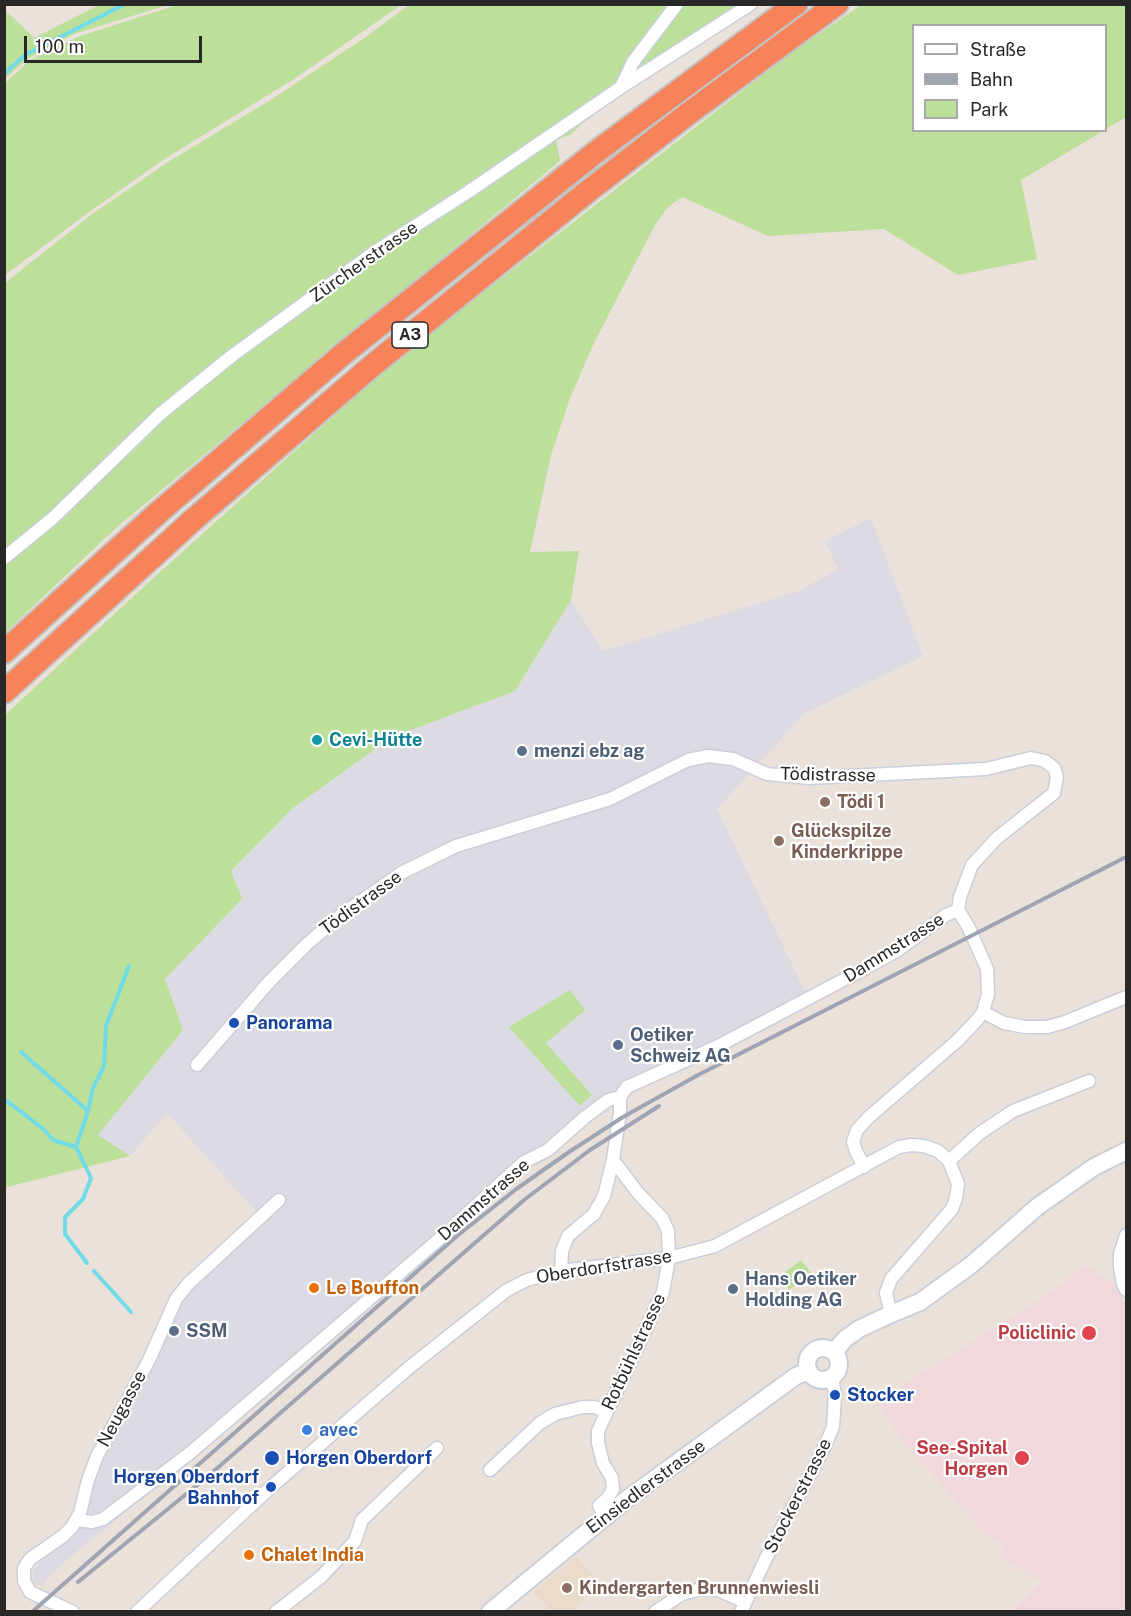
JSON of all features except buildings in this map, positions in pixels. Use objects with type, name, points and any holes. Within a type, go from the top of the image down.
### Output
[{"type":"highway","name":"A3","points":[[4,652],[159,512],[343,354],[596,152],[795,4]]},
{"type":"highway","name":"A3","points":[[4,692],[201,513],[373,365],[587,192],[689,113],[837,4]]},
{"type":"main road","points":[[834,1352],[848,1336],[920,1302],[971,1265],[1037,1207],[1094,1167],[1126,1151]]},
{"type":"main road","points":[[820,1348],[834,1352],[838,1357],[839,1368],[832,1377],[819,1379],[809,1371],[807,1361],[812,1352],[820,1348]]},
{"type":"main road","name":"Einsiedlerstrasse","points":[[490,1611],[605,1516],[796,1376],[809,1371]]},
{"type":"street","points":[[620,88],[633,62],[677,4]]},
{"type":"street","name":"Zürcherstrasse","points":[[4,558],[53,518],[160,414],[233,354],[374,253],[620,88],[751,4]]},
{"type":"street","name":"Tödistrasse","points":[[197,1065],[269,982],[306,944],[341,915],[404,872],[456,846],[610,799],[688,760],[708,756],[734,759],[767,774],[808,778],[986,769],[1031,758],[1045,761],[1054,768],[1057,777],[1054,793],[997,838],[972,865],[965,880],[958,910]]},
{"type":"street","points":[[864,1167],[854,1142],[857,1130],[957,1041],[983,1012],[988,994],[987,969],[969,928],[958,910]]},
{"type":"street","name":"Dammstrasse","points":[[76,1520],[92,1522],[103,1519],[190,1453],[429,1248],[524,1162],[548,1150],[608,1100],[620,1097],[627,1087],[718,1046],[871,965],[898,950],[946,915],[958,910]]},
{"type":"street","points":[[983,1012],[1004,1023],[1025,1027],[1047,1027],[1126,997]]},
{"type":"street","points":[[891,1314],[886,1293],[891,1279],[952,1209],[958,1184],[949,1161],[980,1133],[1013,1110],[1089,1081]]},
{"type":"street","points":[[561,1271],[562,1251],[568,1236],[594,1214],[604,1196],[620,1112],[620,1097]]},
{"type":"street","name":"Oberdorfstrasse","points":[[137,1611],[271,1487],[411,1366],[507,1290],[527,1280],[561,1271],[669,1258],[715,1246],[899,1147],[924,1146],[938,1151],[949,1161]]},
{"type":"street","name":"Rotbühlstrasse","points":[[605,1516],[599,1506],[608,1498],[613,1489],[612,1478],[603,1463],[598,1443],[598,1431],[663,1292],[669,1258],[668,1231],[662,1218],[638,1193],[613,1155]]},
{"type":"street","name":"Neugasse","points":[[73,1611],[30,1592],[24,1581],[24,1568],[30,1559],[63,1536],[76,1520],[97,1456],[149,1360],[176,1299],[188,1284],[279,1200]]},
{"type":"street","points":[[1126,1235],[1120,1254],[1119,1267],[1126,1290]]},
{"type":"street","name":"Stockerstrasse","points":[[743,1607],[833,1427],[835,1390],[832,1377]]},
{"type":"street","points":[[490,1470],[540,1423],[555,1414],[583,1407],[595,1407],[606,1412]]},
{"type":"street","points":[[276,1611],[321,1576],[355,1541],[362,1520],[437,1448]]},
{"type":"street","points":[[655,1611],[682,1594],[701,1589],[718,1590],[743,1607]]},
{"type":"shaded area","points":[[871,518],[923,656],[805,713],[717,809],[811,1004],[711,1058],[639,1090],[610,1111],[599,1115],[554,1153],[529,1167],[196,1457],[82,1547],[47,1578],[43,1585],[33,1585],[33,1571],[40,1562],[74,1533],[71,1517],[79,1501],[89,1460],[124,1399],[173,1291],[258,1214],[167,1113],[130,1156],[97,1135],[183,1030],[165,979],[242,899],[231,872],[293,808],[392,737],[515,691],[571,600],[603,651],[799,591],[838,569],[825,541]]},
{"type":"shaded area","name":"See-Spital Horgen","points":[[1084,1266],[1089,1266],[1115,1285],[1126,1304],[1126,1605],[1119,1611],[1012,1611],[1042,1582],[998,1557],[1005,1546],[981,1530],[898,1436],[877,1401],[1047,1295]]},
{"type":"shaded area","name":"Kindergarten Brunnenwiesli","points":[[577,1557],[600,1583],[571,1611],[551,1611],[533,1592]]},
{"type":"green space","points":[[180,4],[401,5],[294,79],[166,158],[5,275],[5,83],[30,60],[80,36]]},
{"type":"green space","points":[[99,5],[168,5],[74,34],[27,59],[5,79],[5,10],[34,38]]},
{"type":"green space","points":[[409,5],[738,5],[651,61],[570,135],[556,140],[560,161],[118,526],[5,633],[5,283],[91,215],[168,162],[269,101],[366,37]]},
{"type":"green space","points":[[861,5],[1126,5],[1126,117],[1107,128],[1107,24],[912,24],[912,132],[1101,132],[1021,180],[1037,259],[958,275],[884,229],[768,236],[682,197],[669,206],[656,223],[594,343],[570,398],[551,455],[530,552],[579,551],[571,600],[515,691],[392,737],[293,808],[231,871],[242,899],[165,979],[183,1030],[98,1135],[130,1156],[7,1187],[5,1191],[5,715],[396,360],[787,56]]},
{"type":"green space","points":[[570,990],[585,1010],[546,1043],[592,1095],[580,1106],[509,1027]]},
{"type":"green space","points":[[801,1260],[811,1273],[789,1290],[779,1277]]},
{"type":"waterway","points":[[4,74],[25,55],[125,4]]},
{"type":"waterway","points":[[87,1263],[65,1234],[65,1217],[83,1199],[91,1178],[76,1147],[93,1088],[104,1066],[106,1026],[129,966]]},
{"type":"waterway","points":[[21,1052],[88,1111]]},
{"type":"waterway","points":[[7,1101],[43,1129],[53,1140],[76,1147]]},
{"type":"waterway","points":[[94,1271],[131,1312]]},
{"type":"railway","points":[[32,1612],[457,1236],[515,1190],[569,1152],[623,1117],[698,1075],[1126,857]]},
{"type":"railway","points":[[78,1582],[206,1478],[524,1200],[590,1150],[659,1106]]},
{"type":"place","name":"Cevi-Hütte","points":[[317,740]]},
{"type":"place","name":"menzi ebz ag","points":[[522,751]]},
{"type":"place","name":"Tödi 1","points":[[825,802]]},
{"type":"place","name":"Glückspilze Kinderkrippe","points":[[779,841]]},
{"type":"place","name":"Panorama","points":[[234,1023]]},
{"type":"place","name":"Oetiker Schweiz AG","points":[[618,1045]]},
{"type":"place","name":"Le Bouffon","points":[[314,1288]]},
{"type":"place","name":"Hans Oetiker Holding AG","points":[[733,1289]]},
{"type":"place","name":"SSM","points":[[174,1331]]},
{"type":"place","name":"Policlinic","points":[[1089,1333]]},
{"type":"place","name":"Stocker","points":[[835,1395]]},
{"type":"place","name":"avec","points":[[307,1430]]},
{"type":"place","name":"Horgen Oberdorf","points":[[272,1458]]},
{"type":"place","name":"See-Spital Horgen","points":[[1022,1458]]},
{"type":"place","name":"Horgen Oberdorf Bahnhof","points":[[271,1487]]},
{"type":"place","name":"Chalet India","points":[[249,1555]]},
{"type":"place","name":"Kindergarten Brunnenwiesli","points":[[567,1588]]}]
